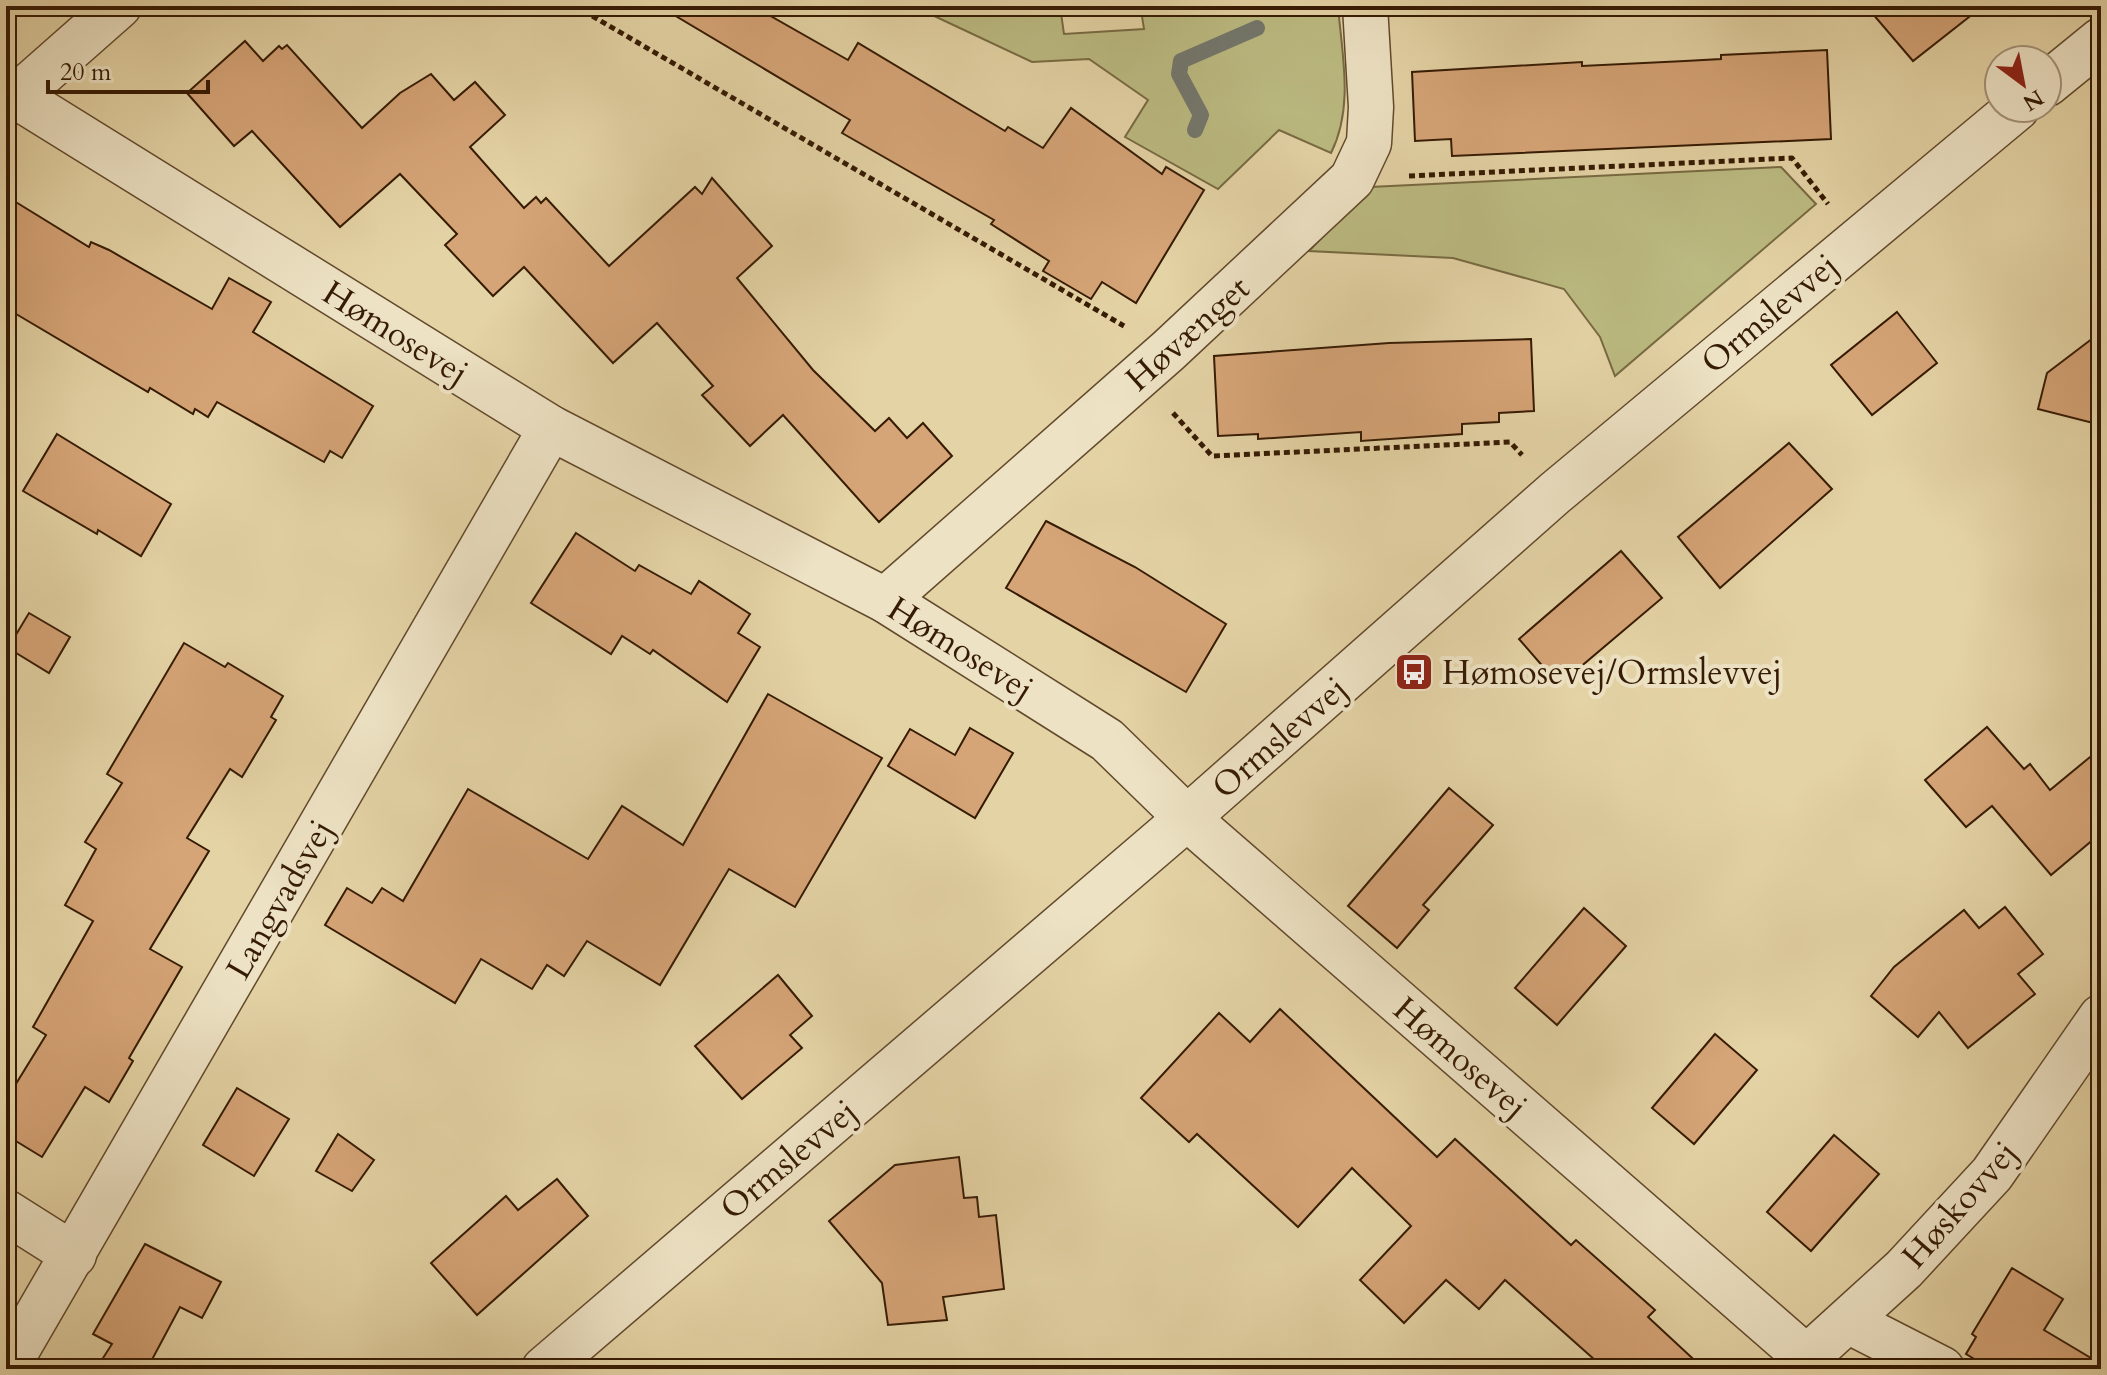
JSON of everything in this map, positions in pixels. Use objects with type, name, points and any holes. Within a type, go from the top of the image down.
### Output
[{"type":"street","points":[[12,93],[119,6]]},
{"type":"street","name":"Høvænget","points":[[885,600],[1154,364],[1352,179],[1369,143],[1365,6]]},
{"type":"street","points":[[2063,71],[2101,40]]},
{"type":"street","name":"Hømosevej","points":[[12,93],[551,428],[885,600],[1107,740],[1187,818],[1800,1363]]},
{"type":"street","name":"Ormslevvej","points":[[544,1369],[1187,818],[1555,493],[1997,124]]},
{"type":"street","name":"Langvadsvej","points":[[6,1369],[551,428]]},
{"type":"street","name":"Høskovvej","points":[[1800,1363],[1904,1269],[1992,1174],[2101,1017]]},
{"type":"street","points":[[6,1212],[74,1255]]},
{"type":"street","points":[[1848,1321],[1942,1369]]},
{"type":"path","points":[[575,6],[1154,364],[1212,456],[1510,442],[1555,493]]},
{"type":"path","points":[[1352,179],[1792,158],[1855,240]]},
{"type":"shaded area","points":[[913,6],[1060,6],[1064,34],[1144,29],[1141,10],[1194,6],[1338,6],[1345,81],[1338,135],[1331,153],[1279,130],[1218,189],[1125,137],[1148,100],[1089,59],[1032,62]]},
{"type":"shaded area","points":[[1781,167],[1816,204],[1615,376],[1600,337],[1564,289],[1453,258],[1309,251],[1370,187]]},
{"type":"building","points":[[659,6],[753,6],[848,60],[858,43],[1005,131],[1008,127],[1043,148],[1071,108],[1162,174],[1166,167],[1204,190],[1136,303],[1102,282],[1091,299],[1043,271],[1049,261],[991,224],[994,220],[842,133],[850,120]]},
{"type":"building","points":[[1866,6],[1983,6],[1913,61]]},
{"type":"building","points":[[245,41],[263,61],[279,46],[282,49],[287,45],[362,128],[400,93],[431,74],[454,100],[475,82],[505,115],[470,147],[524,208],[536,197],[541,203],[546,198],[609,266],[695,187],[702,194],[712,178],[772,246],[737,278],[813,370],[875,431],[889,418],[907,438],[923,423],[952,456],[879,522],[783,415],[750,446],[702,395],[713,386],[657,323],[613,363],[524,267],[493,296],[445,245],[457,234],[400,174],[340,227],[252,131],[234,146],[187,93]]},
{"type":"building","points":[[1827,50],[1831,139],[1452,156],[1451,139],[1415,141],[1412,72],[1582,62],[1582,66],[1685,61],[1721,59],[1721,55]]},
{"type":"building","points":[[6,196],[89,247],[91,242],[109,250],[212,309],[229,278],[271,302],[253,332],[373,406],[342,458],[330,451],[324,462],[217,402],[208,417],[195,409],[193,414],[150,388],[148,392],[6,308]]},
{"type":"building","points":[[1897,312],[1937,363],[1872,415],[1831,365]]},
{"type":"building","points":[[2101,332],[2101,425],[2038,409],[2047,373]]},
{"type":"building","points":[[1531,339],[1534,411],[1499,413],[1499,422],[1462,424],[1462,434],[1361,441],[1361,432],[1258,439],[1258,434],[1218,436],[1214,356],[1389,343]]},
{"type":"building","points":[[57,434],[171,504],[141,556],[23,491]]},
{"type":"building","points":[[1789,443],[1832,489],[1720,588],[1678,537]]},
{"type":"building","points":[[1046,521],[1135,567],[1226,624],[1186,692],[1006,588]]},
{"type":"building","points":[[576,533],[635,571],[639,565],[691,594],[699,581],[750,614],[738,633],[760,647],[727,702],[653,650],[650,654],[622,636],[611,654],[531,603]]},
{"type":"building","points":[[1621,551],[1662,598],[1559,685],[1519,639]]},
{"type":"building","points":[[29,613],[70,637],[49,673],[8,648]]},
{"type":"building","points":[[184,643],[225,667],[228,663],[283,696],[271,717],[276,720],[242,777],[230,769],[187,838],[209,851],[150,949],[182,967],[129,1058],[133,1061],[109,1102],[85,1087],[42,1157],[6,1135],[6,1100],[46,1035],[33,1027],[93,921],[65,905],[96,849],[85,842],[122,783],[107,774]]},
{"type":"building","points":[[768,694],[882,758],[795,907],[729,869],[660,985],[587,941],[564,976],[547,965],[532,989],[481,959],[455,1003],[325,925],[347,888],[372,903],[382,888],[403,901],[468,789],[588,859],[622,806],[683,845]]},
{"type":"building","points":[[1987,727],[2024,769],[2030,764],[2050,790],[2101,748],[2101,833],[2051,875],[1992,806],[1966,827],[1925,780]]},
{"type":"building","points":[[970,728],[1013,753],[975,818],[888,766],[910,729],[955,755]]},
{"type":"building","points":[[1449,788],[1493,825],[1423,905],[1429,910],[1397,948],[1348,906]]},
{"type":"building","points":[[2005,907],[2043,954],[2018,974],[2035,994],[1968,1048],[1939,1012],[1918,1037],[1871,996],[1894,967],[1964,910],[1979,928]]},
{"type":"building","points":[[1584,908],[1626,946],[1557,1025],[1515,988]]},
{"type":"building","points":[[778,975],[812,1016],[790,1035],[802,1048],[742,1099],[695,1046]]},
{"type":"building","points":[[1280,1009],[1437,1157],[1455,1139],[1571,1245],[1576,1240],[1655,1310],[1648,1317],[1704,1369],[1605,1369],[1505,1280],[1479,1309],[1446,1280],[1404,1323],[1360,1280],[1411,1226],[1352,1168],[1298,1227],[1197,1134],[1189,1142],[1141,1098],[1219,1013],[1250,1042]]},
{"type":"building","points":[[1715,1034],[1757,1070],[1694,1144],[1652,1108]]},
{"type":"building","points":[[237,1088],[289,1119],[254,1176],[203,1145]]},
{"type":"building","points":[[338,1134],[374,1160],[352,1191],[316,1171]]},
{"type":"building","points":[[1834,1135],[1879,1174],[1811,1251],[1767,1212]]},
{"type":"building","points":[[959,1157],[964,1198],[977,1197],[979,1217],[996,1215],[1004,1289],[943,1297],[947,1320],[888,1325],[882,1283],[829,1221],[895,1165]]},
{"type":"building","points":[[557,1179],[588,1216],[477,1315],[431,1263],[506,1196],[518,1210]]},
{"type":"building","points":[[145,1244],[221,1282],[202,1318],[180,1307],[147,1369],[96,1369],[112,1344],[93,1334]]},
{"type":"building","points":[[2012,1268],[2063,1299],[2044,1330],[2101,1364],[2101,1369],[1991,1369],[1966,1354],[1976,1337],[1972,1334]]},
{"type":"waterway","points":[[1195,130],[1201,115],[1179,74],[1181,61],[1257,28]]},
{"type":"place","name":"Hømosevej/Ormslevvej","points":[[1414,672]]}]
